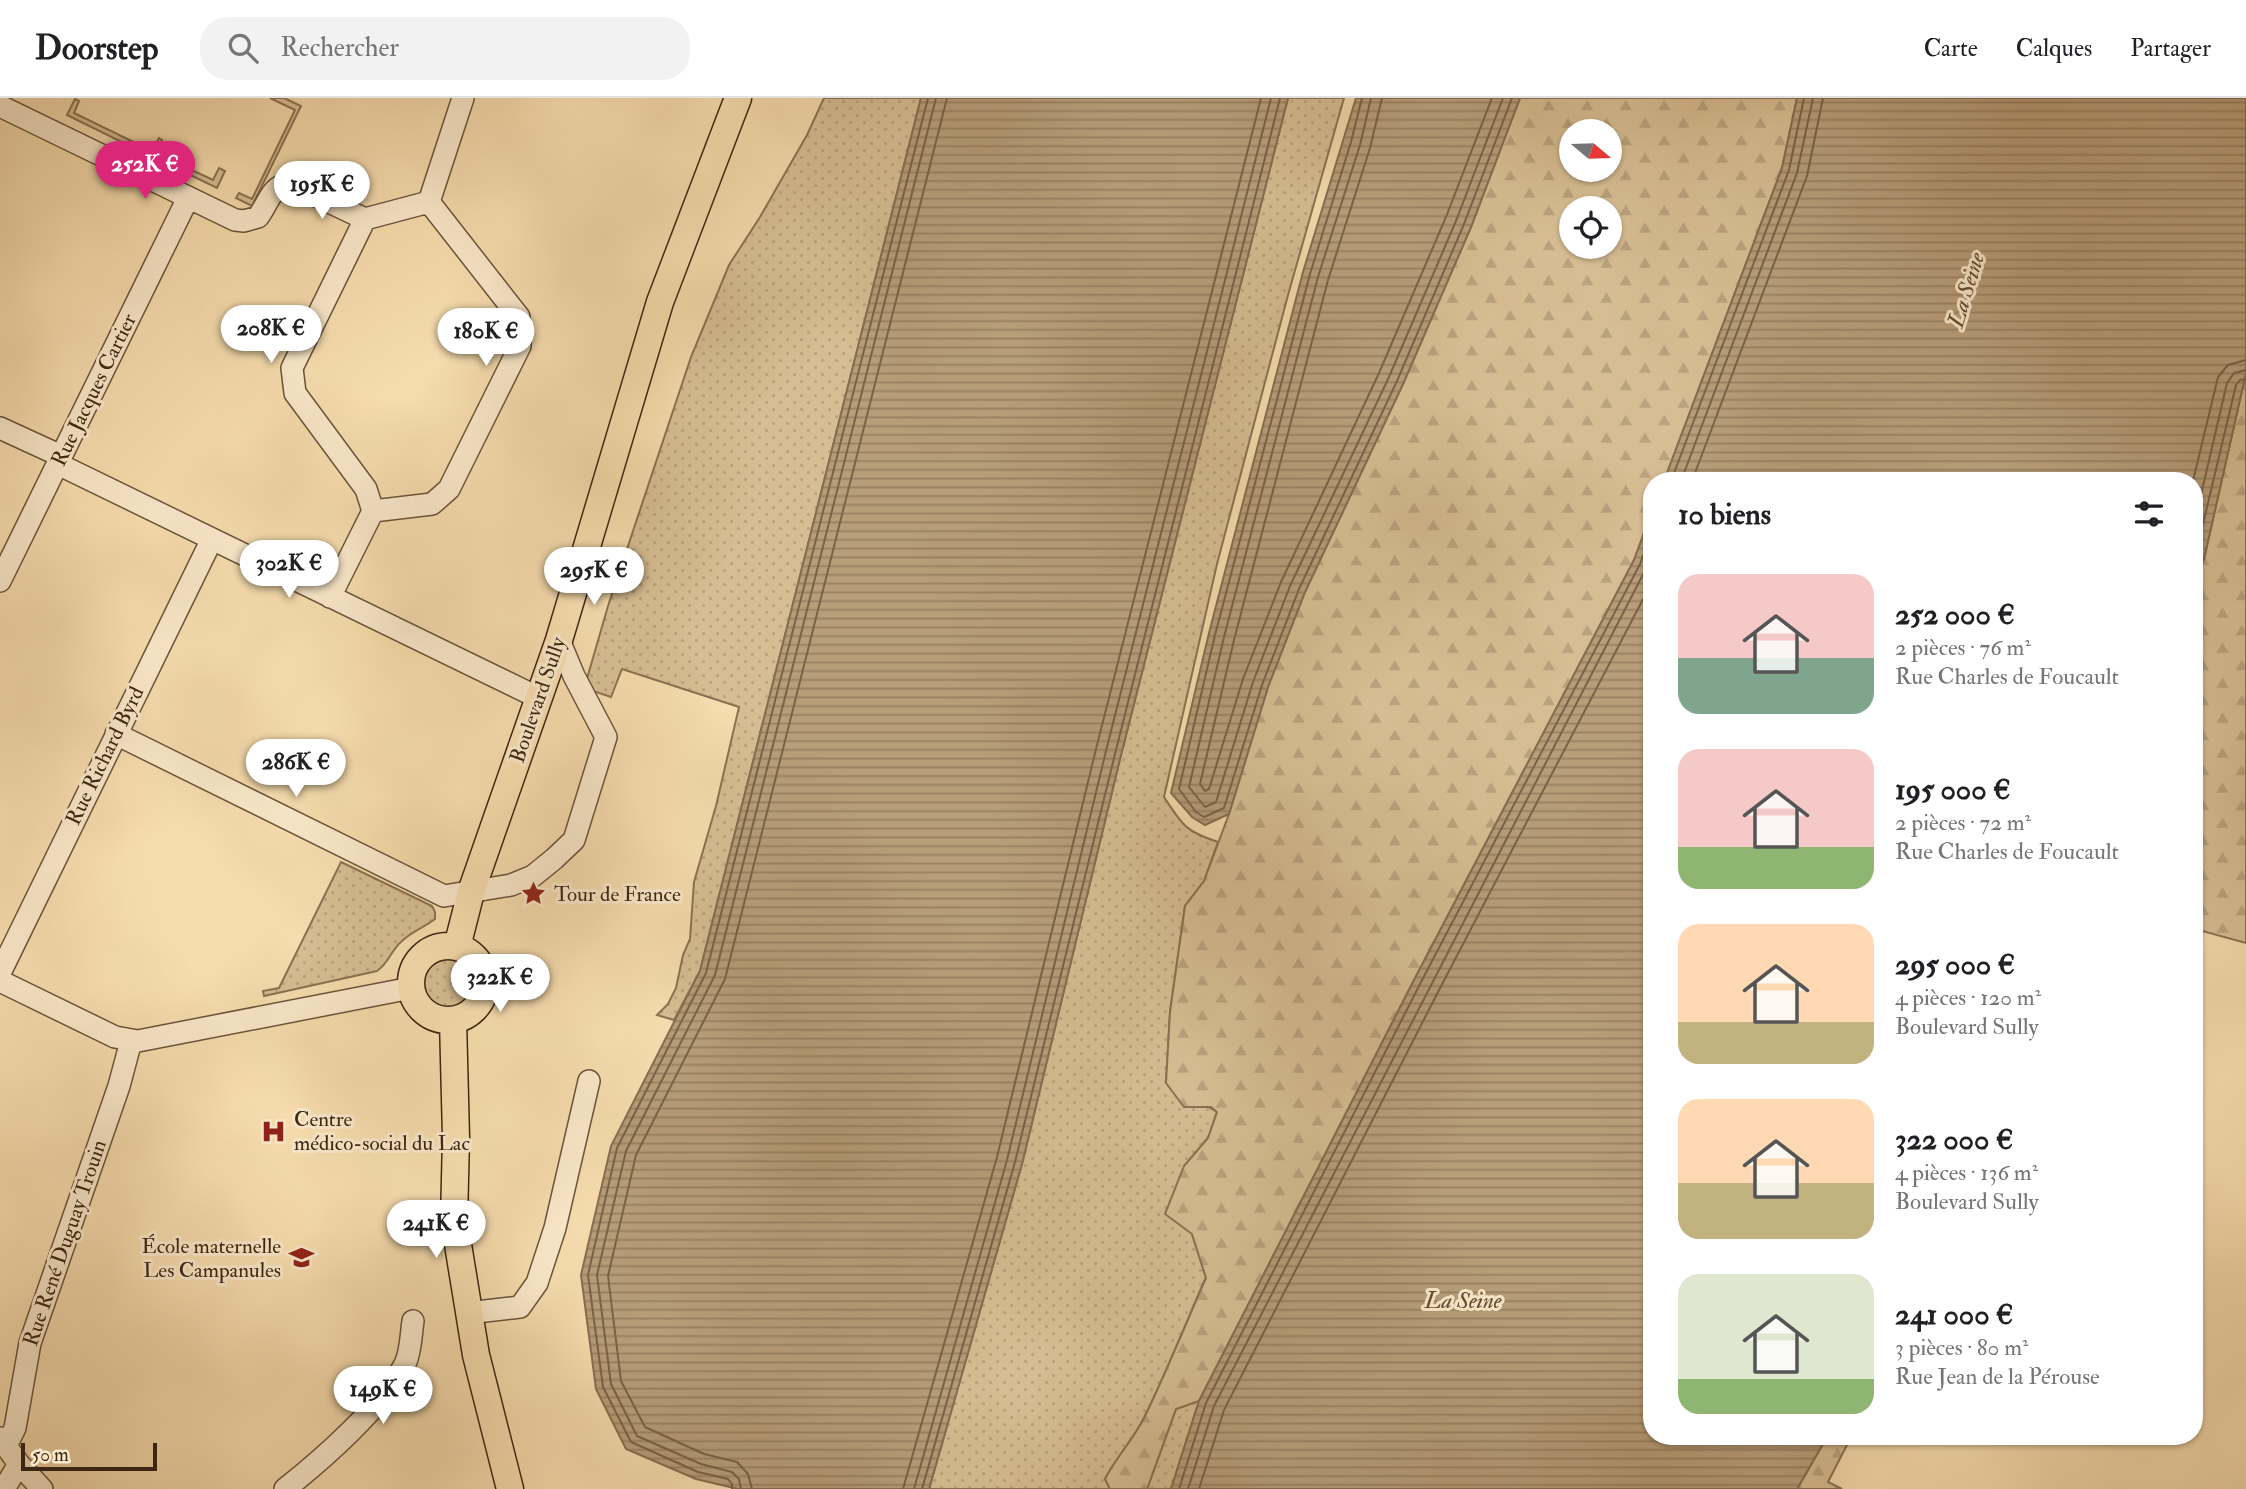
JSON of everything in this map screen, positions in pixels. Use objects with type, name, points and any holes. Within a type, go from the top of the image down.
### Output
[{"type":"main road","name":"Boulevard Sully","points":[[678,252],[720,98]]},
{"type":"main road","name":"Boulevard Sully","points":[[457,947],[471,892],[559,640],[660,302],[738,98]]},
{"type":"main road","points":[[445,946],[457,947],[469,952],[478,961],[484,973],[485,985],[482,998],[475,1009],[465,1017],[441,1020],[430,1016],[414,999],[412,976],[424,955],[445,946]]},
{"type":"main road","points":[[453,1020],[456,1138],[454,1220],[467,1313],[510,1489]]},
{"type":"street","points":[[429,202],[463,98]]},
{"type":"street","points":[[0,106],[228,218],[244,221],[258,217],[273,192],[289,183],[365,219],[429,202]]},
{"type":"street","name":"Rue Jacques Cartier","points":[[0,581],[188,198]]},
{"type":"street","points":[[373,511],[432,504],[449,489],[520,346],[519,317],[429,202]]},
{"type":"street","points":[[330,597],[373,511],[366,489],[295,393],[292,368],[365,219]]},
{"type":"street","points":[[0,428],[212,539],[538,698]]},
{"type":"street","name":"Rue Richard Byrd","points":[[0,974],[212,539]]},
{"type":"street","points":[[116,734],[444,896],[511,885],[533,876],[574,840],[607,737],[574,676],[559,640]]},
{"type":"street","points":[[0,981],[115,1037],[131,1041],[144,1041],[263,1015],[411,988]]},
{"type":"street","name":"Rue René Duguay Trouin","points":[[3,1442],[15,1428],[30,1343],[115,1098],[129,1056],[131,1041]]},
{"type":"street","points":[[467,1313],[520,1307],[537,1283],[555,1228],[589,1081]]},
{"type":"street","points":[[285,1489],[344,1438],[385,1393],[406,1362],[413,1321]]},
{"type":"street","points":[[3,1442],[42,1489]]},
{"type":"street","points":[[4,1489],[19,1464]]},
{"type":"green space","points":[[270,98],[284,98],[301,106],[252,206],[236,198],[239,193],[252,199],[295,110]]},
{"type":"green space","points":[[824,98],[921,98],[700,971],[674,1020],[657,1015],[668,1004],[676,988],[683,955],[690,939],[694,882],[716,806],[739,707],[622,669],[611,697],[593,691],[586,682],[608,606],[691,357],[729,265],[807,135]]},
{"type":"green space","points":[[1288,98],[1344,98],[1288,295],[1217,564],[1164,797],[1191,831],[1218,842],[1204,881],[1185,906],[1170,1012],[1166,1082],[1217,1112],[1208,1138],[1184,1166],[1192,1234],[1206,1277],[1145,1416],[1105,1479],[1110,1489],[929,1489],[1022,1164],[1121,755]]},
{"type":"green space","points":[[1520,98],[1797,98],[1782,168],[1667,472],[1643,472],[1643,536],[1634,560],[1413,982],[1199,1401],[1176,1409],[1147,1489],[1110,1489],[1105,1479],[1145,1416],[1206,1278],[1192,1234],[1165,1214],[1184,1166],[1208,1138],[1217,1112],[1211,1107],[1184,1107],[1166,1083],[1170,1012],[1185,906],[1204,881],[1229,814],[1268,687],[1305,592],[1403,384],[1471,227]]},
{"type":"green space","points":[[75,99],[79,101],[74,113],[152,151],[159,138],[162,140],[154,158],[67,115]]},
{"type":"green space","points":[[167,142],[172,145],[166,158],[213,180],[219,168],[225,171],[217,188],[159,160]]},
{"type":"green space","points":[[2246,373],[2246,943],[2203,931],[2204,559]]},
{"type":"green space","points":[[341,862],[432,906],[435,919],[406,938],[377,971],[264,996],[263,991],[279,988]]},
{"type":"green space","points":[[446,957],[465,965],[473,984],[465,1003],[446,1011],[427,1003],[419,984],[427,965]]},
{"type":"green space","points":[[1199,1401],[1171,1489],[1147,1489],[1176,1409]]},
{"type":"green space","points":[[1822,1445],[1847,1445],[1828,1482],[1842,1489],[1797,1489]]},
{"type":"water","points":[[921,98],[1288,98],[1121,755],[1022,1164],[929,1489],[738,1489],[696,1479],[626,1449],[596,1389],[581,1275],[611,1146],[700,971]]},
{"type":"water","points":[[1356,98],[1520,98],[1471,227],[1403,384],[1305,592],[1268,687],[1229,814],[1205,825],[1192,817],[1171,793],[1209,633],[1303,272]]},
{"type":"water","name":"La Seine","points":[[1797,98],[2246,98],[2246,373],[2203,561],[2203,472],[1667,472],[1782,168]]},
{"type":"water","name":"La Seine","points":[[1643,536],[1643,1445],[1822,1445],[1797,1489],[1171,1489],[1199,1401],[1413,982],[1634,560]]},
{"type":"place","name":"Tour de France","points":[[534,894]]},
{"type":"place","name":"Centre médico-social du Lac","points":[[274,1131]]},
{"type":"place","name":"École maternelle Les Campanules","points":[[301,1258]]}]
